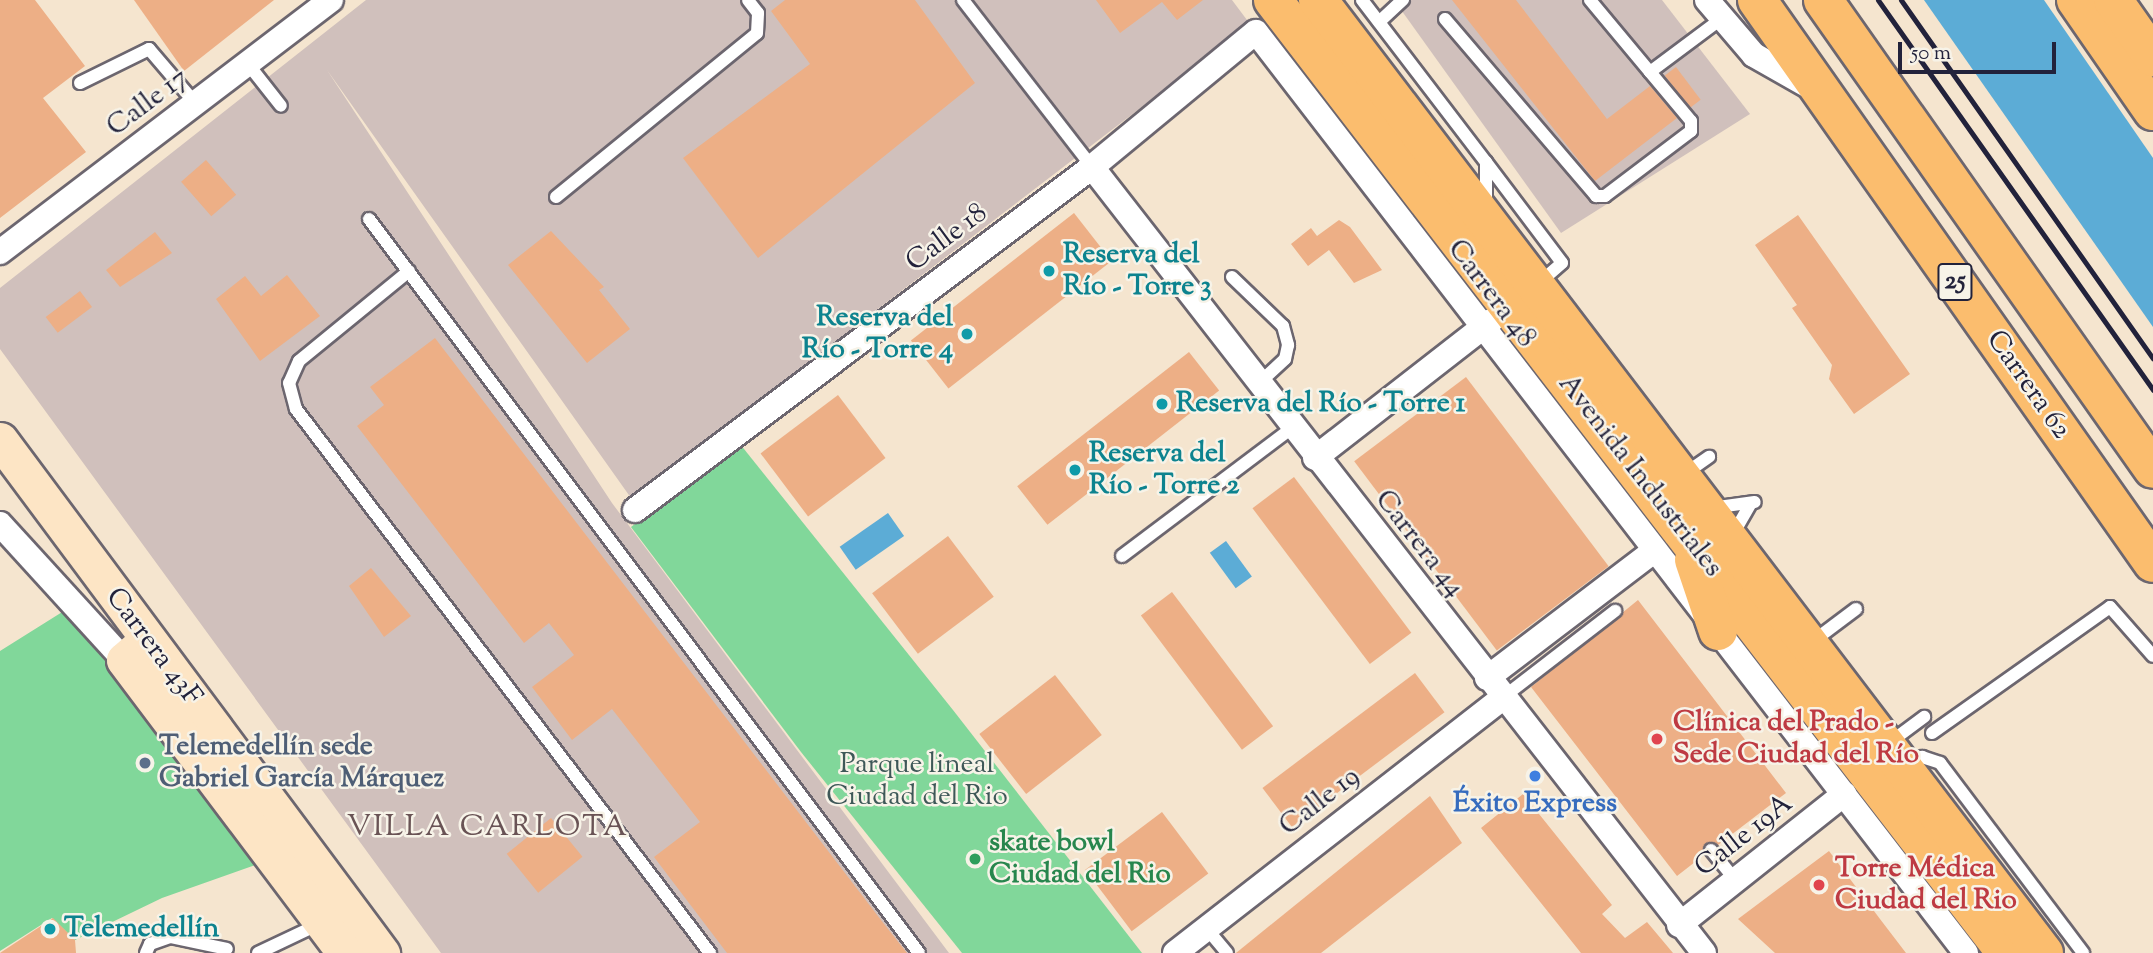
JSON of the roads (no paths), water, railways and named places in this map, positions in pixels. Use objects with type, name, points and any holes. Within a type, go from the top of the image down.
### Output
[{"type":"main road","name":"Avenida Industriales","points":[[1318,0],[1486,220],[1508,307],[1696,466],[1696,520]]},
{"type":"main road","name":"Carrera 62","points":[[1757,0],[2153,564]]},
{"type":"main road","name":"Carrera 62","points":[[1824,0],[2147,463]]},
{"type":"main road","points":[[2076,0],[2153,111]]},
{"type":"main road","points":[[2113,0],[2153,57]]},
{"type":"main road","name":"Avenida Industriales","points":[[1265,16],[1508,307],[1696,520],[2006,953]]},
{"type":"main road","name":"Avenida Industriales","points":[[1696,520],[1731,538],[2043,953]]},
{"type":"main road","points":[[1696,520],[1718,631]]},
{"type":"street","name":"Calle 17","points":[[0,252],[331,0]]},
{"type":"street","points":[[1714,10],[1754,55],[1824,94]]},
{"type":"street","name":"Calle 18","points":[[635,510],[1092,167],[1265,16]]},
{"type":"street","name":"Carrera 44","points":[[1092,167],[1501,699],[1704,953]]},
{"type":"street","points":[[1315,458],[1508,307]]},
{"type":"street","name":"Carrera 48","points":[[1508,307],[1718,631],[1966,953]]},
{"type":"street","name":"Carrera 43F","points":[[0,440],[136,650],[345,953]]},
{"type":"street","name":"Carrera 43F","points":[[0,524],[136,650],[382,953]]},
{"type":"street","points":[[1487,678],[1647,556]]},
{"type":"street","name":"Calle 19","points":[[1175,953],[1501,699]]},
{"type":"street","name":"Calle 19A","points":[[1679,925],[1844,794]]},
{"type":"lane","points":[[556,197],[757,33],[758,13],[748,0]]},
{"type":"lane","points":[[963,0],[1092,167]]},
{"type":"lane","points":[[1362,0],[1562,263],[1508,307]]},
{"type":"lane","points":[[1379,22],[1402,0]]},
{"type":"lane","points":[[1446,19],[1596,196],[1605,196],[1691,131],[1691,121],[1590,0]]},
{"type":"lane","points":[[1650,72],[1714,10]]},
{"type":"lane","points":[[80,83],[149,49],[196,104]]},
{"type":"lane","points":[[248,64],[281,106]]},
{"type":"lane","points":[[1486,162],[1486,220]]},
{"type":"lane","points":[[369,219],[919,953]]},
{"type":"lane","points":[[409,271],[299,361],[289,383],[296,409],[710,953]]},
{"type":"lane","points":[[1232,277],[1283,326],[1288,345],[1285,359],[1258,384]]},
{"type":"lane","points":[[1122,555],[1292,428]]},
{"type":"lane","points":[[1696,520],[1753,502],[1731,538]]},
{"type":"lane","points":[[1932,733],[2110,607],[2153,656]]},
{"type":"lane","points":[[1811,643],[1856,609]]},
{"type":"lane","points":[[1501,699],[1615,611]]},
{"type":"lane","points":[[1893,755],[1924,717]]},
{"type":"lane","points":[[1893,755],[1922,757],[1940,763],[2083,953]]},
{"type":"lane","points":[[1711,850],[1735,880]]},
{"type":"lane","points":[[258,953],[323,923]]},
{"type":"lane","points":[[1207,929],[1227,953]]},
{"type":"lane","points":[[146,953],[150,944],[170,937],[227,949]]},
{"type":"water","points":[[1924,0],[2044,0],[2153,158],[2153,327]]},
{"type":"water","points":[[888,513],[904,536],[856,570],[840,547]]},
{"type":"water","points":[[1226,541],[1252,577],[1236,588],[1210,553]]},
{"type":"railway","points":[[1878,0],[2153,390]]},
{"type":"railway","points":[[1901,0],[2153,358]]},
{"type":"place","name":"Reserva del Río - Torre 3","points":[[1049,271]]},
{"type":"place","name":"Reserva del Río - Torre 4","points":[[967,334]]},
{"type":"place","name":"Reserva del Río - Torre 1","points":[[1162,404]]},
{"type":"place","name":"Reserva del Río - Torre 2","points":[[1075,470]]},
{"type":"place","name":"Clínica del Prado - Sede Ciudad del Río","points":[[1657,739]]},
{"type":"place","name":"Telemedellín sede Gabriel García Márquez","points":[[145,763]]},
{"type":"place","name":"Éxito Express","points":[[1535,776]]},
{"type":"place","name":"skate bowl Ciudad del Rio","points":[[975,859]]},
{"type":"place","name":"Torre Médica Ciudad del Rio","points":[[1819,885]]},
{"type":"place","name":"Telemedellín","points":[[50,929]]},
{"type":"district","name":"VILLA CARLOTA","points":[[488,828]]},
{"type":"park label","name":"Parque lineal Ciudad del Rio","points":[[917,781]]}]
